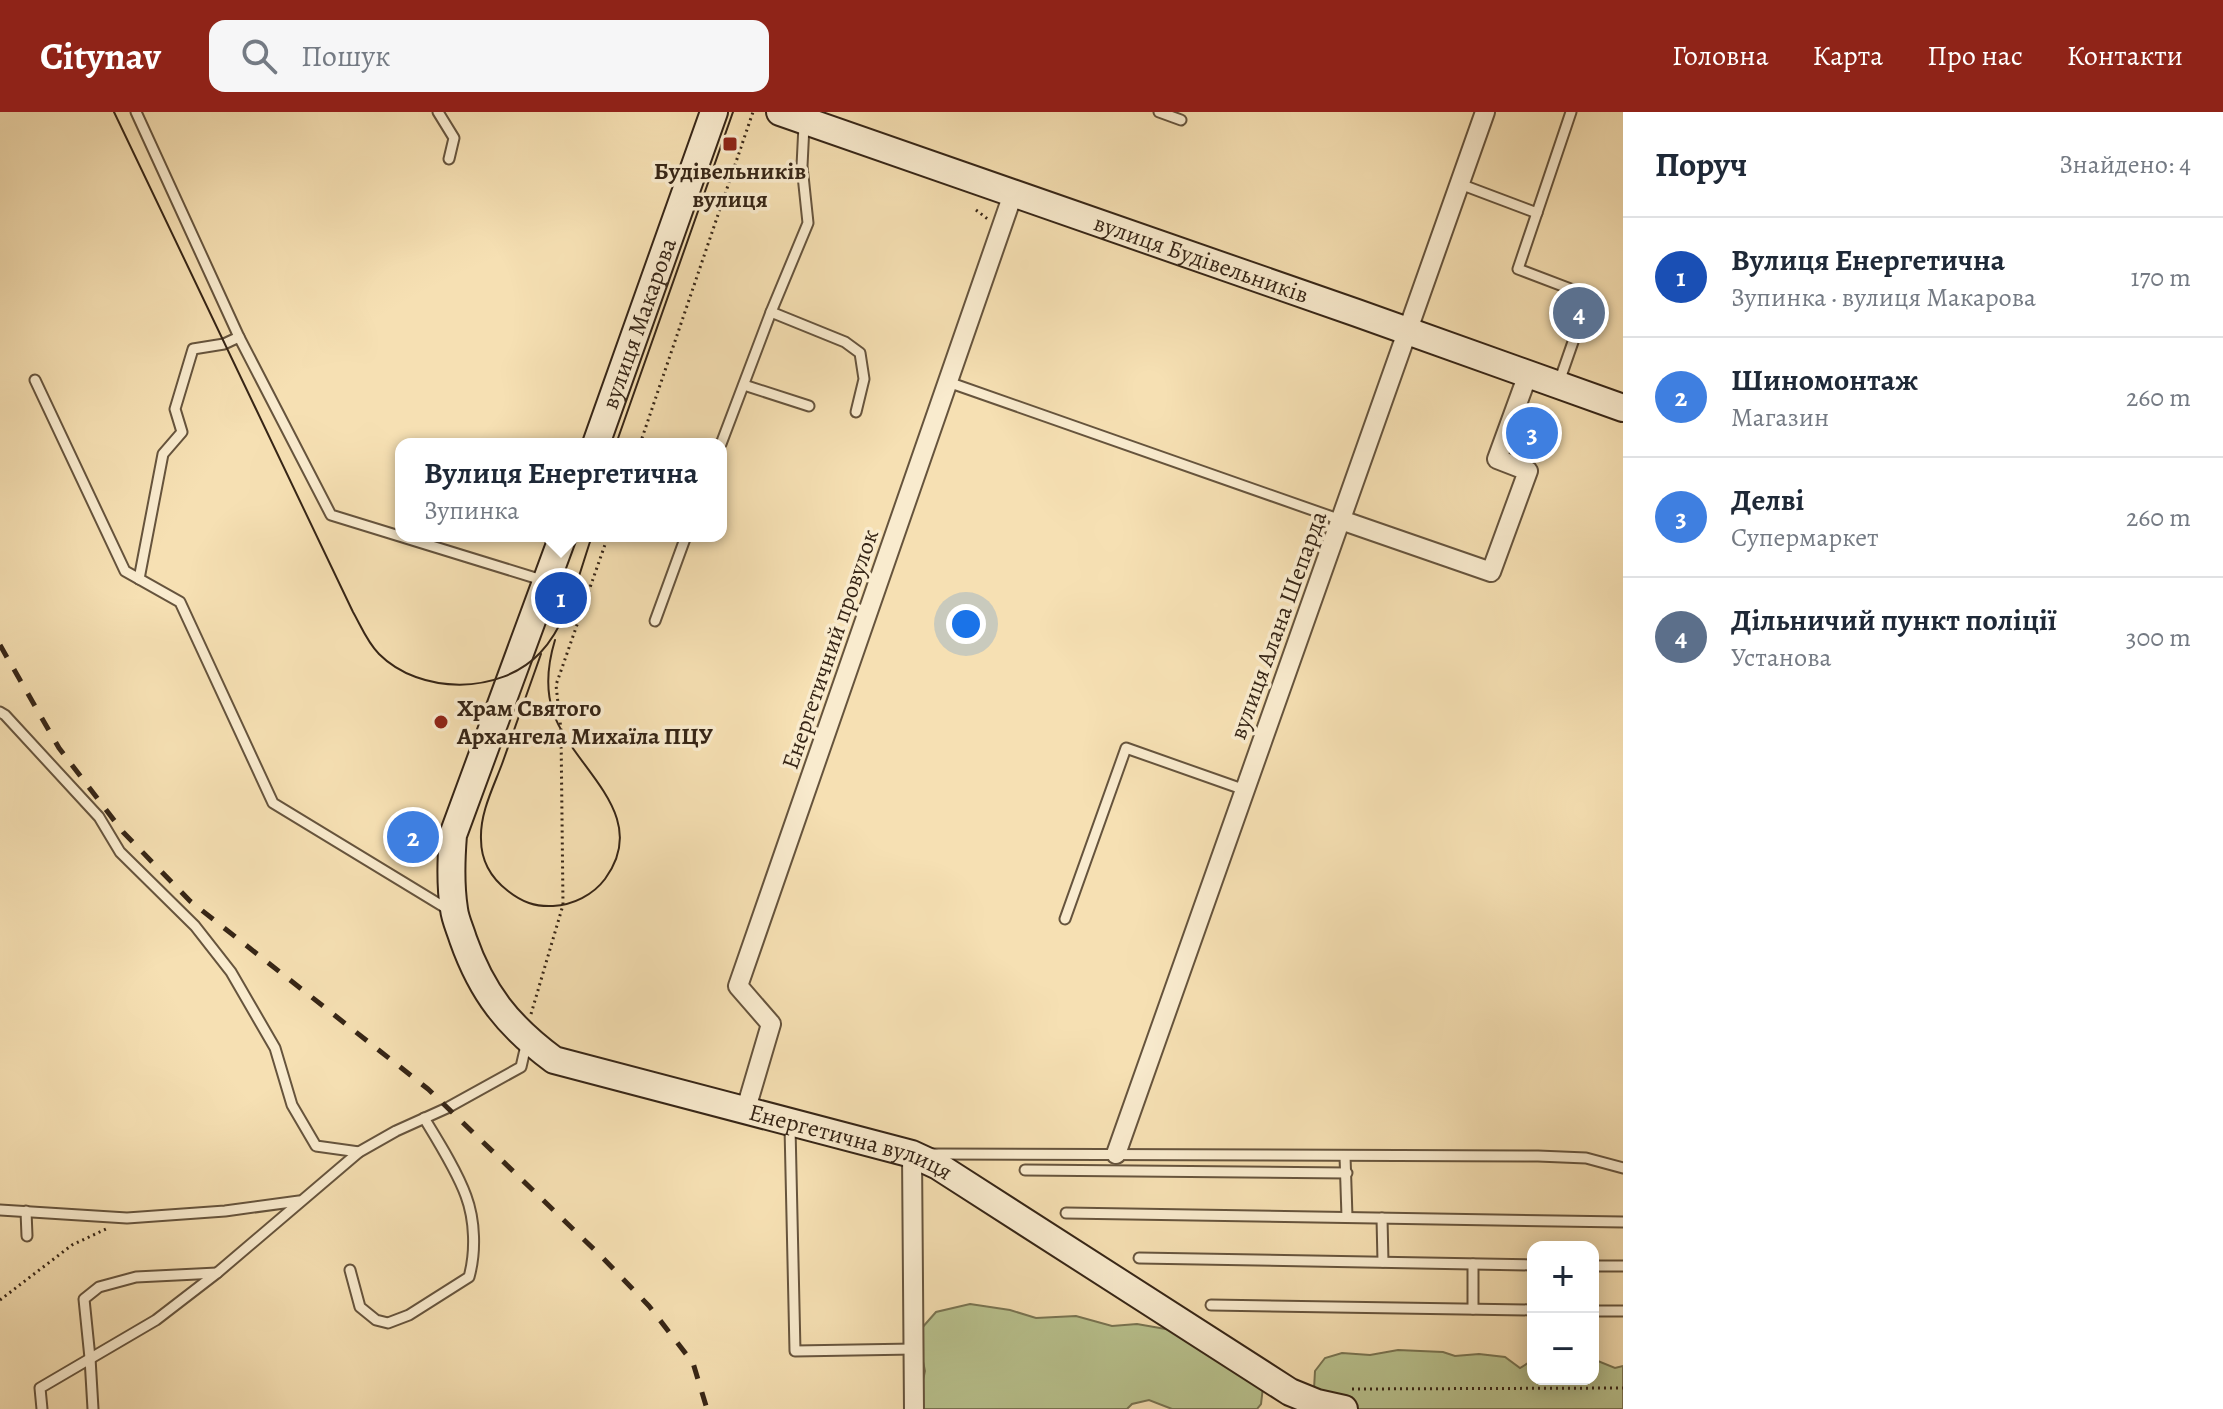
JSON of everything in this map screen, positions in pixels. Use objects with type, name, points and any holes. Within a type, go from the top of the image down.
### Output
[{"type":"main road","name":"вулиця Макарова","points":[[598,438],[714,112]]},
{"type":"main road","name":"вулиця Будівельників","points":[[792,117],[1623,408]]},
{"type":"main road","points":[[547,582],[561,542]]},
{"type":"main road","name":"Енергетична вулиця","points":[[547,582],[453,835],[450,871],[454,913],[470,960],[492,1001],[554,1060],[745,1112],[880,1144],[938,1166],[1290,1392],[1344,1409]]},
{"type":"street","name":"вулиця Алана Шепарда","points":[[1116,1154],[1485,112]]},
{"type":"street","name":"Енергетичний провулок","points":[[745,1112],[771,1024],[738,986],[1013,194]]},
{"type":"street","points":[[1341,520],[1491,572],[1528,471],[1497,459],[1528,374]]},
{"type":"street","points":[[912,1154],[914,1409]]},
{"type":"lane","points":[[136,112],[239,337],[331,515],[395,535]]},
{"type":"lane","points":[[438,112],[454,138],[449,159]]},
{"type":"lane","points":[[1159,112],[1181,120]]},
{"type":"lane","points":[[1557,385],[1589,296],[1518,269],[1571,112]]},
{"type":"lane","points":[[723,438],[808,223],[802,166],[792,117]]},
{"type":"lane","points":[[1460,184],[1537,213]]},
{"type":"lane","points":[[771,312],[845,342],[860,353],[864,379],[856,412]]},
{"type":"lane","points":[[139,579],[163,454],[182,432],[175,409],[193,349],[224,344],[239,337]]},
{"type":"lane","points":[[35,380],[125,571],[180,602],[273,803],[454,913]]},
{"type":"lane","points":[[948,382],[1341,520]]},
{"type":"lane","points":[[744,385],[809,406]]},
{"type":"lane","points":[[418,542],[547,582]]},
{"type":"lane","points":[[655,621],[684,542]]},
{"type":"lane","points":[[0,712],[99,817],[120,852],[195,926],[231,972],[275,1048],[292,1105],[316,1146],[359,1152]]},
{"type":"lane","points":[[1065,919],[1126,748],[1245,790]]},
{"type":"lane","points":[[42,1409],[40,1388],[156,1320],[217,1273],[359,1152],[521,1067],[528,1032]]},
{"type":"lane","points":[[350,1270],[360,1307],[376,1320],[388,1323],[409,1315],[469,1277],[474,1232],[466,1196],[424,1118]]},
{"type":"lane","points":[[790,1123],[795,1351],[914,1349]]},
{"type":"lane","points":[[912,1154],[1586,1158],[1623,1168]]},
{"type":"lane","points":[[1345,1156],[1347,1217]]},
{"type":"lane","points":[[1025,1170],[1347,1173]]},
{"type":"lane","points":[[0,1210],[127,1218],[225,1211],[302,1201]]},
{"type":"lane","points":[[26,1211],[27,1236]]},
{"type":"lane","points":[[1066,1213],[1623,1222]]},
{"type":"lane","points":[[1382,1218],[1383,1262]]},
{"type":"lane","points":[[1139,1258],[1527,1265]]},
{"type":"lane","points":[[1473,1264],[1473,1309]]},
{"type":"lane","points":[[1599,1266],[1623,1266]]},
{"type":"lane","points":[[93,1409],[84,1299],[99,1287],[136,1277],[217,1273]]},
{"type":"lane","points":[[1211,1305],[1527,1310]]},
{"type":"lane","points":[[1599,1311],[1623,1311]]},
{"type":"path","points":[[642,438],[753,112]]},
{"type":"path","points":[[528,1032],[563,905],[561,730],[556,685],[606,542]]},
{"type":"path","points":[[0,1300],[72,1245],[127,1218]]},
{"type":"green space","points":[[970,1304],[1010,1310],[1036,1318],[1076,1316],[1112,1326],[1137,1324],[1177,1331],[1263,1387],[1261,1404],[1257,1409],[1172,1409],[1149,1400],[1132,1404],[1127,1409],[922,1409],[921,1389],[925,1371],[921,1329],[936,1312]]},
{"type":"green space","points":[[1398,1350],[1505,1357],[1520,1368],[1527,1364],[1527,1385],[1599,1385],[1599,1361],[1615,1368],[1623,1366],[1623,1409],[1325,1409],[1314,1389],[1315,1371],[1325,1358],[1342,1353],[1370,1355]]},
{"type":"tram line","points":[[114,112],[353,612],[379,654],[396,667],[437,683],[482,683],[504,677],[523,667],[540,653],[558,628],[572,598],[590,542]]},
{"type":"tram line","points":[[618,438],[733,112]]},
{"type":"tram line","points":[[541,654],[488,801],[481,847],[485,862],[502,886],[529,903],[553,906],[582,898],[600,885],[617,855],[620,833],[615,812],[604,792],[563,733],[553,712],[548,676],[555,640]]},
{"type":"railway","points":[[0,645],[59,748],[123,832],[190,901],[428,1089],[602,1257],[649,1306],[693,1363],[707,1409]]},
{"type":"place","name":"Будівельників вулиця","points":[[730,144]]},
{"type":"place","name":"Дільничий пункт поліції","points":[[1579,313]]},
{"type":"place","name":"Делві","points":[[1532,433]]},
{"type":"place","name":"Вулиця Енергетична","points":[[561,598]]},
{"type":"place","name":"Храм Святого Архангела Михаїла ПЦУ","points":[[441,722]]},
{"type":"place","name":"Шиномонтаж","points":[[413,837]]}]
